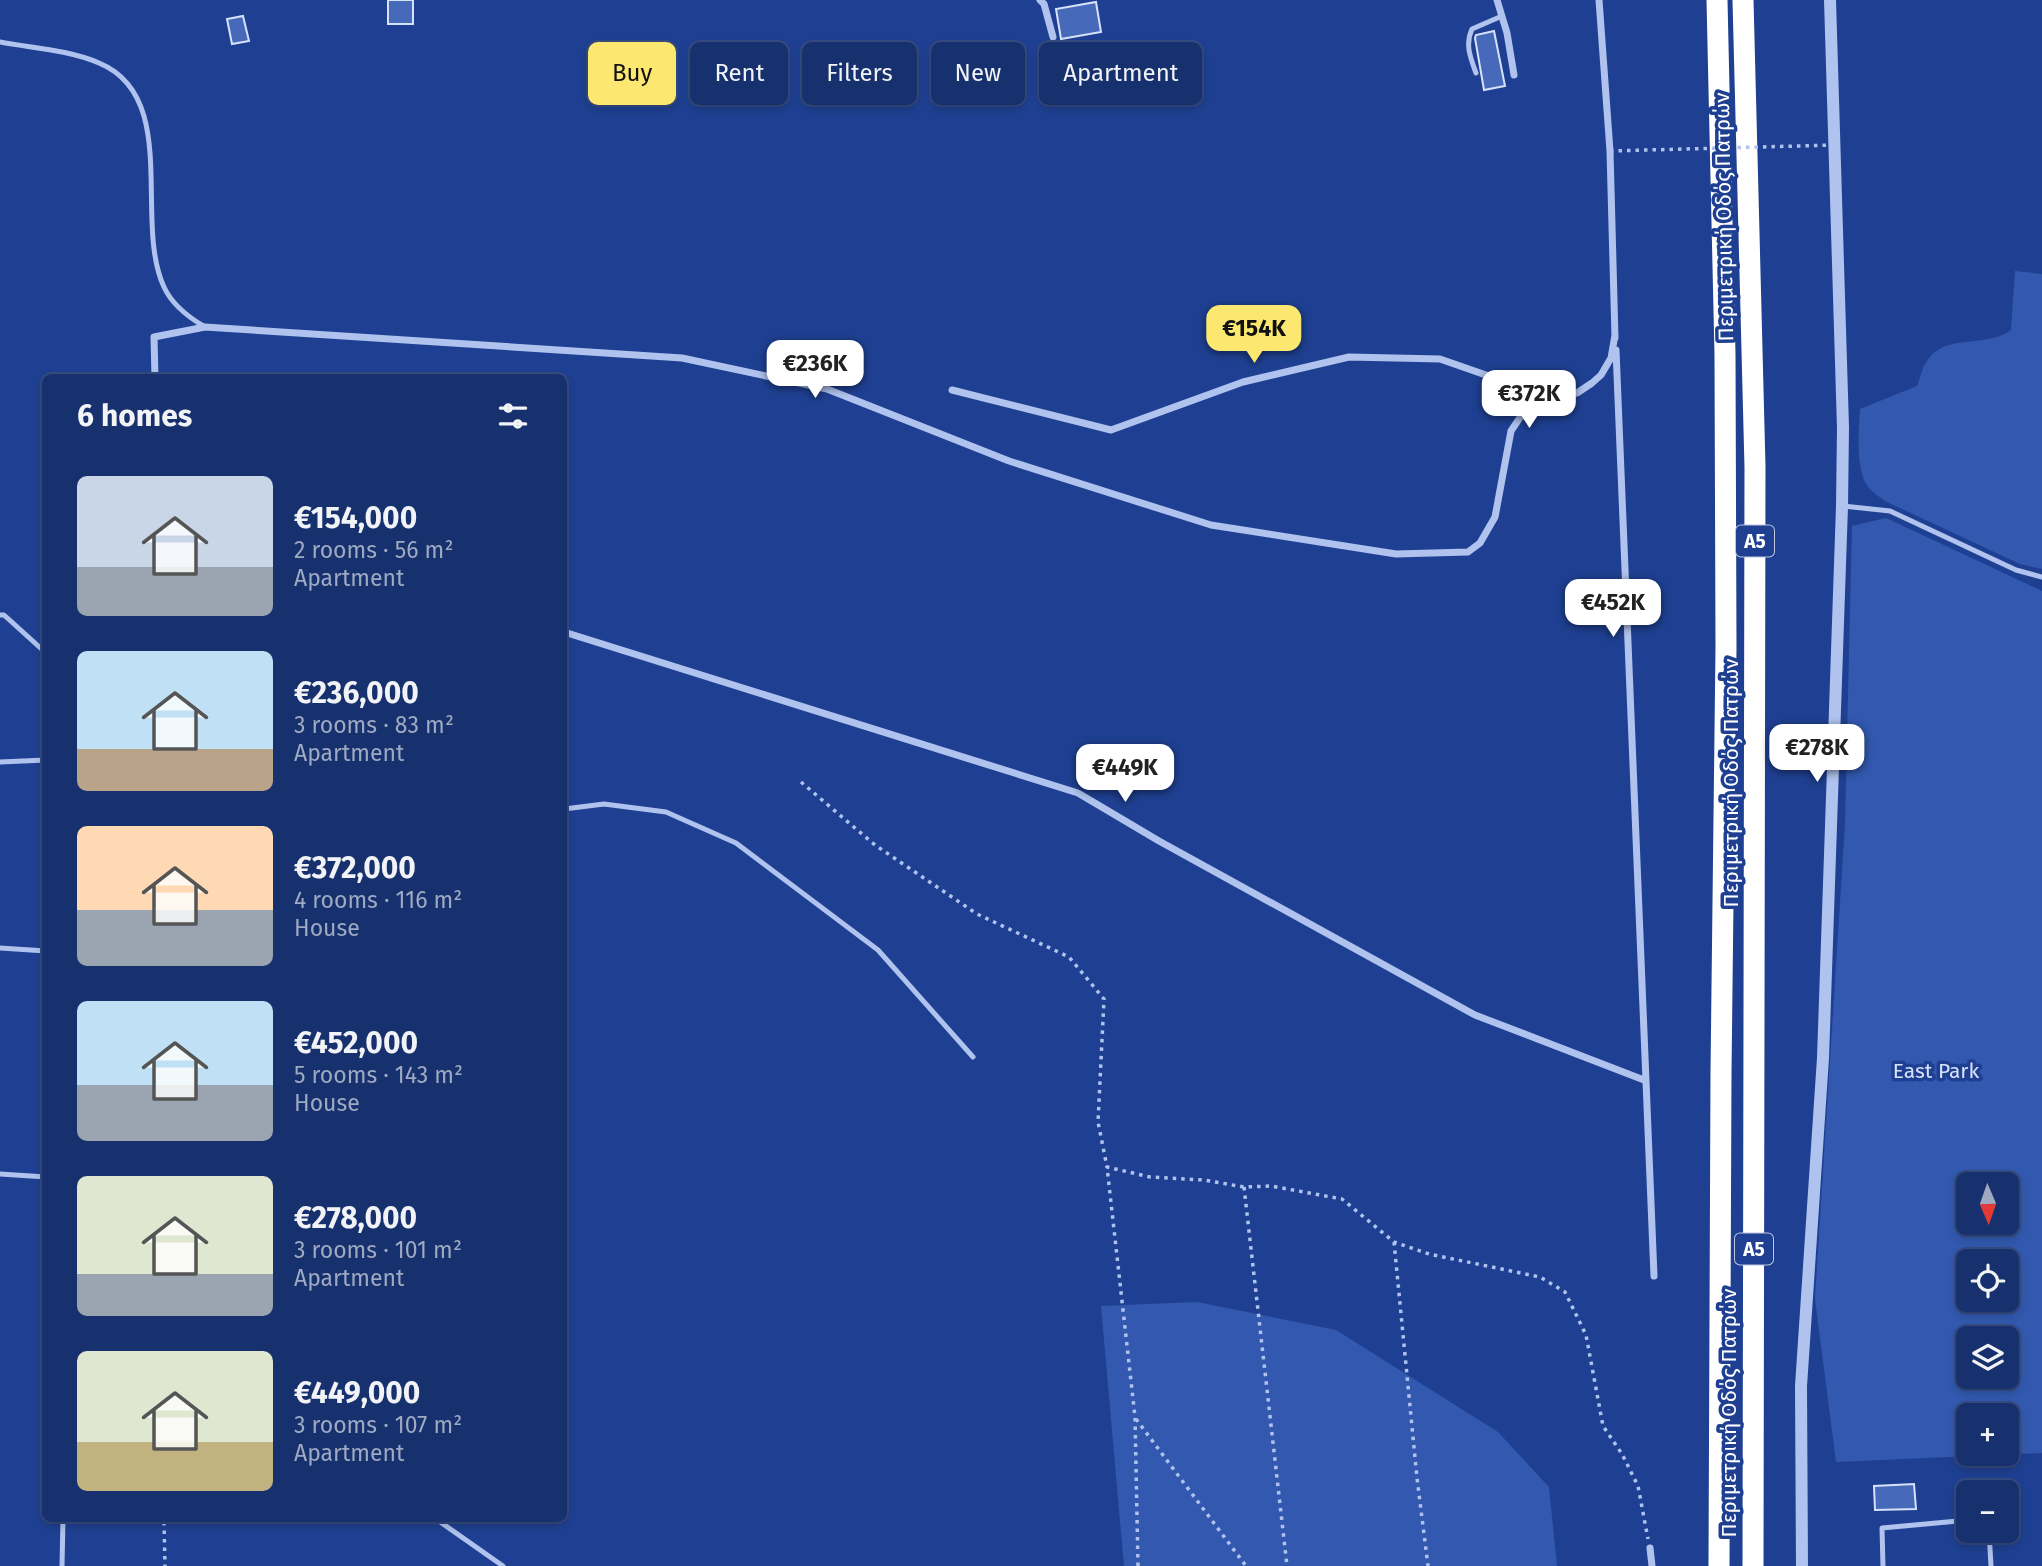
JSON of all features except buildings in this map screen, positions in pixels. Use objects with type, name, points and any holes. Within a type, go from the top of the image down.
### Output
[{"type":"highway","name":"Περιμετρική Οδός Πατρών","points":[[1717,0],[1725,355],[1726,595],[1719,1566]]},
{"type":"highway","name":"Περιμετρική Οδός Πατρών","points":[[1743,0],[1755,467],[1752,1566]]},
{"type":"street","points":[[1040,0],[1044,4],[1053,37]]},
{"type":"street","points":[[1497,0],[1514,75]]},
{"type":"street","points":[[1599,0],[1610,151],[1644,1080],[1654,1276]]},
{"type":"street","points":[[1802,1566],[1801,1386],[1824,1032],[1842,506],[1843,428],[1830,0]]},
{"type":"street","points":[[155,374],[154,337],[205,327],[682,358],[827,389],[1009,461],[1211,525],[1395,554],[1468,552],[1480,543],[1495,517],[1511,431],[1521,416],[1535,405],[1577,393],[1601,374],[1611,358],[1615,335]]},
{"type":"street","points":[[951,390],[1111,430],[1243,382],[1349,356],[1440,359],[1552,398]]},
{"type":"street","points":[[567,633],[1078,793],[1159,841],[1475,1015],[1644,1080]]},
{"type":"street","points":[[1650,1548],[1652,1566]]},
{"type":"lane","points":[[1476,73],[1468,52],[1472,29],[1502,16]]},
{"type":"lane","points":[[0,42],[100,63],[128,82],[142,107],[149,137],[155,257],[164,288],[184,314],[205,327]]},
{"type":"lane","points":[[1842,506],[1890,511],[2016,570],[2042,577]]},
{"type":"lane","points":[[0,615],[4,615],[42,649]]},
{"type":"lane","points":[[0,762],[42,761]]},
{"type":"lane","points":[[567,809],[604,804],[666,812],[736,843],[878,950],[973,1057]]},
{"type":"lane","points":[[0,948],[42,951]]},
{"type":"lane","points":[[0,1174],[42,1177]]},
{"type":"lane","points":[[1884,1566],[1882,1528],[1956,1521]]},
{"type":"lane","points":[[62,1566],[63,1522]]},
{"type":"lane","points":[[440,1522],[503,1566]]},
{"type":"lane","points":[[1990,1543],[1991,1566]]},
{"type":"path","points":[[1610,151],[1834,145]]},
{"type":"path","points":[[801,782],[875,845],[977,914],[1069,957],[1104,999],[1098,1122],[1107,1167],[1135,1418],[1138,1566]]},
{"type":"path","points":[[1107,1167],[1150,1177],[1204,1180],[1244,1187],[1270,1186],[1342,1199],[1394,1242],[1429,1254],[1541,1277],[1565,1292],[1586,1335],[1603,1426],[1622,1454],[1638,1486],[1650,1548]]},
{"type":"path","points":[[1244,1187],[1287,1566]]},
{"type":"path","points":[[1394,1242],[1428,1566]]},
{"type":"path","points":[[1135,1418],[1246,1566]]},
{"type":"path","points":[[164,1522],[165,1566]]},
{"type":"green space","points":[[2015,271],[2042,274],[2042,569],[2020,564],[1885,501],[1868,487],[1859,460],[1860,409],[1917,386],[1922,370],[1935,352],[1955,343],[1990,339],[2011,330]]},
{"type":"green space","name":"East Park","points":[[1886,518],[2042,591],[2042,1453],[2019,1454],[2019,1403],[1956,1403],[1956,1457],[1836,1462],[1815,1299],[1845,823],[1852,526]]},
{"type":"green space","points":[[1197,1302],[1336,1330],[1498,1432],[1549,1487],[1557,1566],[1124,1566],[1101,1306]]}]
